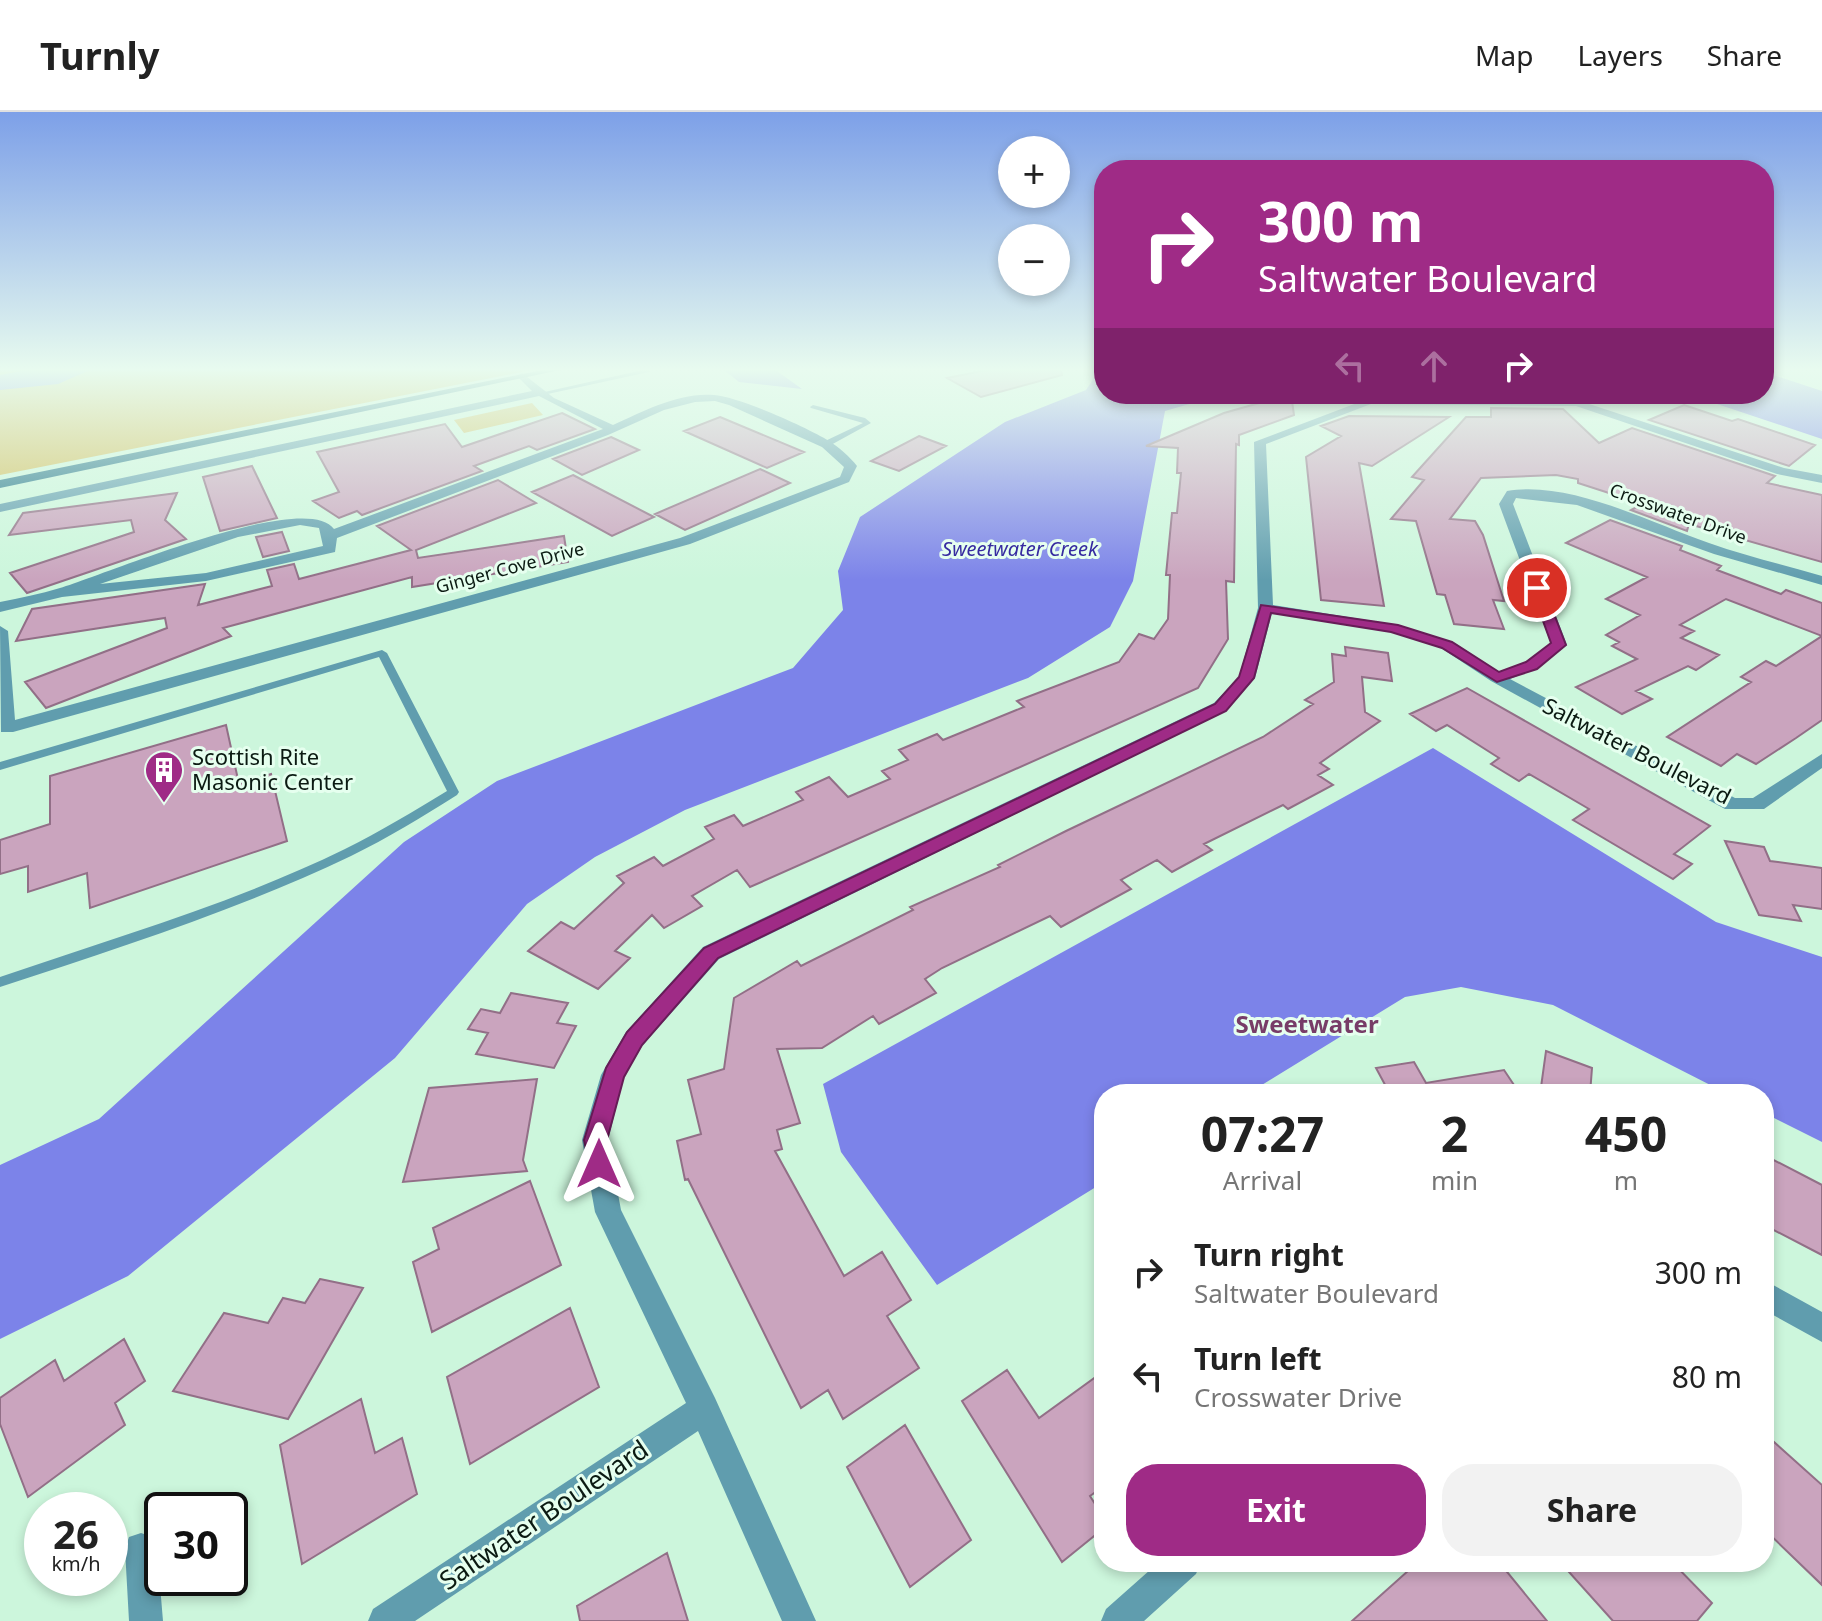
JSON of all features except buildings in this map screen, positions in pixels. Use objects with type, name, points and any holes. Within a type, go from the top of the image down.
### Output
[{"type":"street","points":[[0,484],[215,439]]},
{"type":"street","points":[[0,508],[321,439]]},
{"type":"street","name":"Ginger Cove Drive","points":[[331,535],[581,439]]},
{"type":"street","name":"Ginger Cove Drive","points":[[0,631],[7,728],[685,541],[845,479],[851,466],[826,444],[815,439]]},
{"type":"street","points":[[799,1621],[704,1409],[608,1212],[595,1140],[613,1075],[634,1039],[711,953],[1220,707],[1247,678],[1266,608],[1260,442],[1267,439]]},
{"type":"street","points":[[1686,439],[1781,471],[1822,479]]},
{"type":"street","points":[[135,456],[142,477]]},
{"type":"street","name":"Crosswater Drive","points":[[1497,678],[1531,665],[1559,645],[1506,504],[1512,494],[1558,494],[1601,505],[1686,540],[1822,581]]},
{"type":"street","name":"Ginger Cove Drive","points":[[0,607],[59,593],[200,544],[281,524],[313,522],[322,524],[331,535],[330,549],[236,572],[59,593]]},
{"type":"street","name":"Saltwater Boulevard","points":[[1266,608],[1393,628],[1447,645],[1497,678],[1732,804],[1757,804],[1822,760]]},
{"type":"street","points":[[1774,1300],[1822,1328]]},
{"type":"street","name":"Saltwater Boulevard","points":[[385,1621],[704,1409]]},
{"type":"street","points":[[141,1549],[146,1621]]},
{"type":"street","points":[[1118,1621],[1173,1572]]},
{"type":"lane","points":[[826,444],[836,439]]},
{"type":"lane","points":[[0,766],[382,653],[453,792],[421,815],[298,875],[0,982]]},
{"type":"shaded area","points":[[0,439],[180,439],[0,475]]},
{"type":"water","name":"Sweetwater Creek","points":[[978,439],[1160,439],[1133,581],[1110,627],[1028,678],[685,810],[595,857],[527,904],[395,1058],[128,1276],[0,1339],[0,1165],[99,1119],[404,842],[497,781],[793,668],[843,610],[838,571],[860,517]]},
{"type":"water","points":[[1433,748],[1716,922],[1822,957],[1822,1142],[1774,1118],[1774,1084],[1708,1084],[1553,1005],[1461,987],[1405,997],[1263,1084],[1094,1084],[1094,1188],[937,1285],[841,1152],[823,1084]]},
{"type":"place","name":"Scottish Rite Masonic Center","points":[[164,804]]},
{"type":"district","name":"Sweetwater","points":[[1307,1025]]},
{"type":"route","points":[[599,1164],[595,1140],[613,1075],[634,1039],[711,953],[1220,707],[1247,678],[1266,608],[1393,628],[1447,645],[1497,678],[1531,665],[1559,645],[1537,588]]}]
